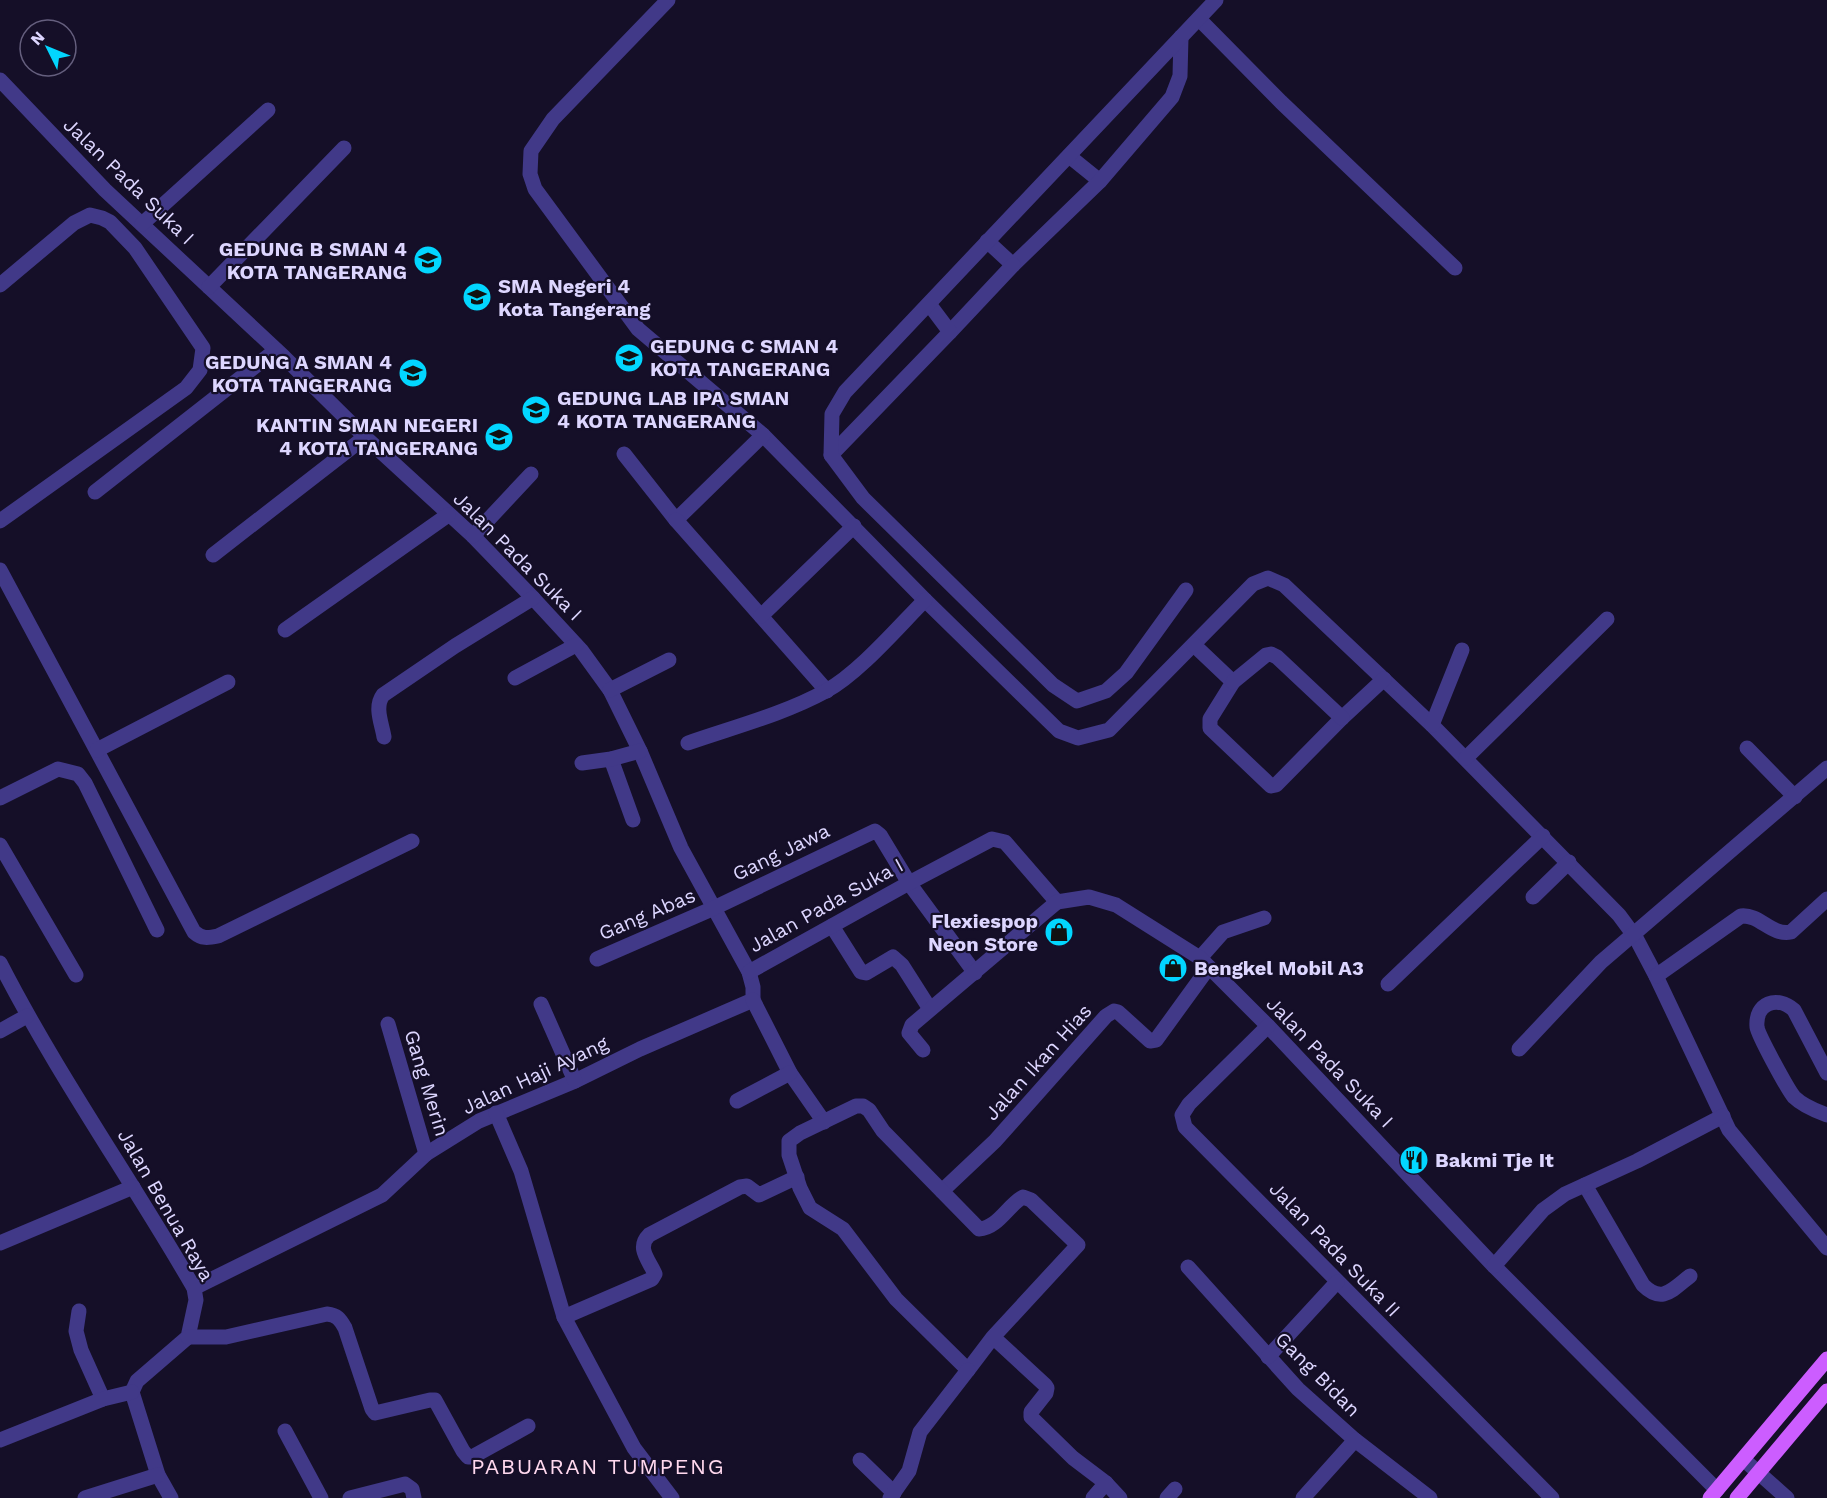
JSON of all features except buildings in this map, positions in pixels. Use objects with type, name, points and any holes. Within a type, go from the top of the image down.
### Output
[{"type":"main road","points":[[1714,1494],[1827,1359]]},
{"type":"main road","points":[[1737,1498],[1827,1391]]},
{"type":"street","points":[[668,0],[553,120],[531,151],[530,174],[535,189],[638,329],[763,435],[925,600],[1059,731],[1078,738],[1109,730],[1254,584],[1268,578],[1284,585],[1466,758],[1619,915],[1634,935],[1656,976],[1723,1116],[1739,1144],[1827,1248]]},
{"type":"street","points":[[1186,591],[1126,673],[1106,692],[1077,701],[1053,685],[863,498],[831,455],[832,414],[845,392],[1215,0]]},
{"type":"street","points":[[1199,18],[1281,102],[1455,268]]},
{"type":"street","points":[[831,455],[1013,265],[1100,181],[1172,97],[1180,76],[1181,37]]},
{"type":"street","name":"Jalan Pada Suka I","points":[[0,80],[105,190],[365,437],[473,536],[576,645],[610,690],[640,751],[681,848],[749,972],[992,839],[1005,842],[1057,902],[1089,897],[1116,905],[1205,963],[1268,1026],[1494,1266],[1714,1494]]},
{"type":"street","points":[[142,224],[268,110]]},
{"type":"street","points":[[209,287],[344,148]]},
{"type":"street","points":[[1070,156],[1100,181]]},
{"type":"street","points":[[0,285],[74,223],[90,216],[102,218],[110,222],[135,248],[203,348],[200,370],[186,388],[0,521]]},
{"type":"street","points":[[987,242],[1013,265]]},
{"type":"street","points":[[929,304],[950,332]]},
{"type":"street","points":[[95,492],[276,350]]},
{"type":"street","points":[[676,520],[763,435]]},
{"type":"street","points":[[213,555],[365,437]]},
{"type":"street","points":[[624,454],[676,520],[827,691]]},
{"type":"street","points":[[473,536],[531,474]]},
{"type":"street","points":[[285,630],[448,515]]},
{"type":"street","points":[[762,616],[854,526]]},
{"type":"street","points":[[0,570],[194,932],[203,938],[218,936],[412,841]]},
{"type":"street","points":[[384,738],[378,707],[383,695],[533,597]]},
{"type":"street","points":[[687,743],[787,708],[827,691],[872,654],[925,600]]},
{"type":"street","points":[[1466,758],[1606,619]]},
{"type":"street","points":[[515,678],[576,645]]},
{"type":"street","points":[[1194,645],[1233,682]]},
{"type":"street","points":[[1432,725],[1462,650]]},
{"type":"street","points":[[1342,718],[1271,654],[1266,655],[1233,682],[1210,719],[1210,728],[1270,786],[1276,785],[1384,679]]},
{"type":"street","points":[[610,690],[669,660]]},
{"type":"street","points":[[97,750],[228,682]]},
{"type":"street","points":[[1747,748],[1795,796]]},
{"type":"street","points":[[582,763],[611,759],[640,751]]},
{"type":"street","points":[[611,759],[633,820]]},
{"type":"street","points":[[1519,1048],[1601,962],[1827,768]]},
{"type":"street","points":[[0,798],[58,769],[78,774],[91,794],[157,930]]},
{"type":"street","name":"Gang Jawa","points":[[714,908],[874,831],[880,835],[909,883]]},
{"type":"street","points":[[1388,984],[1543,836]]},
{"type":"street","points":[[0,845],[76,975]]},
{"type":"street","points":[[1533,897],[1569,862]]},
{"type":"street","points":[[909,883],[975,973]]},
{"type":"street","points":[[1656,976],[1741,916],[1755,918],[1777,932],[1786,933],[1791,932],[1827,899]]},
{"type":"street","points":[[923,1050],[909,1033],[909,1029],[1057,902]]},
{"type":"street","name":"Gang Abas","points":[[597,959],[714,908]]},
{"type":"street","points":[[1205,963],[1223,932],[1264,918]]},
{"type":"street","points":[[832,926],[861,972],[866,973],[893,957],[902,965],[930,1009]]},
{"type":"street","name":"Jalan Benua Raya","points":[[0,963],[27,1016],[194,1288],[196,1300],[188,1337]]},
{"type":"street","name":"Jalan Ikan Hias","points":[[942,1191],[995,1141],[1106,1016],[1114,1011],[1118,1012],[1150,1041],[1156,1040],[1205,963]]},
{"type":"street","points":[[749,972],[753,987],[753,1000],[790,1073],[824,1122]]},
{"type":"street","name":"Jalan Haji Ayang","points":[[194,1288],[382,1196],[426,1154],[496,1113],[574,1081],[658,1041],[753,1000]]},
{"type":"street","points":[[1827,1073],[1794,1010],[1786,1003],[1776,1001],[1762,1007],[1758,1015],[1757,1028],[1785,1083],[1794,1097],[1808,1107],[1827,1115]]},
{"type":"street","points":[[541,1004],[574,1081]]},
{"type":"street","points":[[0,1031],[27,1016]]},
{"type":"street","name":"Gang Merin","points":[[388,1024],[426,1154]]},
{"type":"street","name":"Jalan Pada Suka II","points":[[1268,1026],[1184,1110],[1185,1127],[1552,1498]]},
{"type":"street","points":[[737,1101],[790,1073]]},
{"type":"street","points":[[860,1460],[892,1496],[909,1472],[920,1432],[968,1370],[993,1337],[1078,1245],[1031,1200],[1023,1197],[986,1229],[980,1229],[883,1131],[869,1110],[863,1106],[856,1106],[789,1141],[789,1155],[810,1208],[843,1229],[896,1299],[968,1370]]},
{"type":"street","points":[[496,1113],[521,1171],[564,1317],[634,1448],[672,1498]]},
{"type":"street","points":[[1494,1266],[1543,1210],[1565,1194],[1637,1161],[1723,1116]]},
{"type":"street","points":[[564,1317],[652,1279],[655,1274],[642,1248],[643,1241],[649,1235],[740,1187],[747,1186],[759,1195],[797,1177]]},
{"type":"street","points":[[1585,1185],[1642,1285],[1652,1294],[1659,1295],[1668,1292],[1690,1276]]},
{"type":"street","points":[[0,1243],[133,1186]]},
{"type":"street","name":"Gang Bidan","points":[[1188,1267],[1298,1389],[1355,1440],[1430,1498]]},
{"type":"street","points":[[1268,1356],[1337,1281]]},
{"type":"street","points":[[79,1311],[76,1331],[81,1350],[103,1399]]},
{"type":"street","points":[[171,1498],[158,1475],[132,1392],[137,1381],[188,1337],[226,1337],[327,1314],[334,1315],[340,1319],[345,1328],[375,1413],[435,1400],[468,1457],[472,1457],[528,1426]]},
{"type":"street","points":[[993,1337],[1047,1387],[1046,1393],[1031,1412],[1031,1417],[1072,1458],[1106,1483],[1120,1498]]},
{"type":"street","points":[[0,1440],[103,1399],[132,1392]]},
{"type":"street","points":[[285,1431],[321,1498]]},
{"type":"street","points":[[1303,1498],[1355,1440]]},
{"type":"street","points":[[1743,1459],[1787,1498]]},
{"type":"street","points":[[85,1498],[158,1475]]},
{"type":"street","points":[[1093,1498],[1106,1483]]},
{"type":"street","points":[[350,1498],[405,1484],[412,1490],[414,1498]]},
{"type":"place","name":"GEDUNG B SMAN 4 KOTA TANGERANG","points":[[428,260]]},
{"type":"place","name":"SMA Negeri 4 Kota Tangerang","points":[[477,297]]},
{"type":"place","name":"GEDUNG C SMAN 4 KOTA TANGERANG","points":[[629,358]]},
{"type":"place","name":"GEDUNG A SMAN 4 KOTA TANGERANG","points":[[413,373]]},
{"type":"place","name":"GEDUNG LAB IPA SMAN 4 KOTA TANGERANG","points":[[536,410]]},
{"type":"place","name":"KANTIN SMAN NEGERI 4 KOTA TANGERANG","points":[[499,437]]},
{"type":"place","name":"Flexiespop Neon Store","points":[[1059,932]]},
{"type":"place","name":"Bengkel Mobil A3","points":[[1173,968]]},
{"type":"place","name":"Bakmi Tje It","points":[[1414,1160]]},
{"type":"district","name":"PABUARAN TUMPENG","points":[[598,1466]]}]
